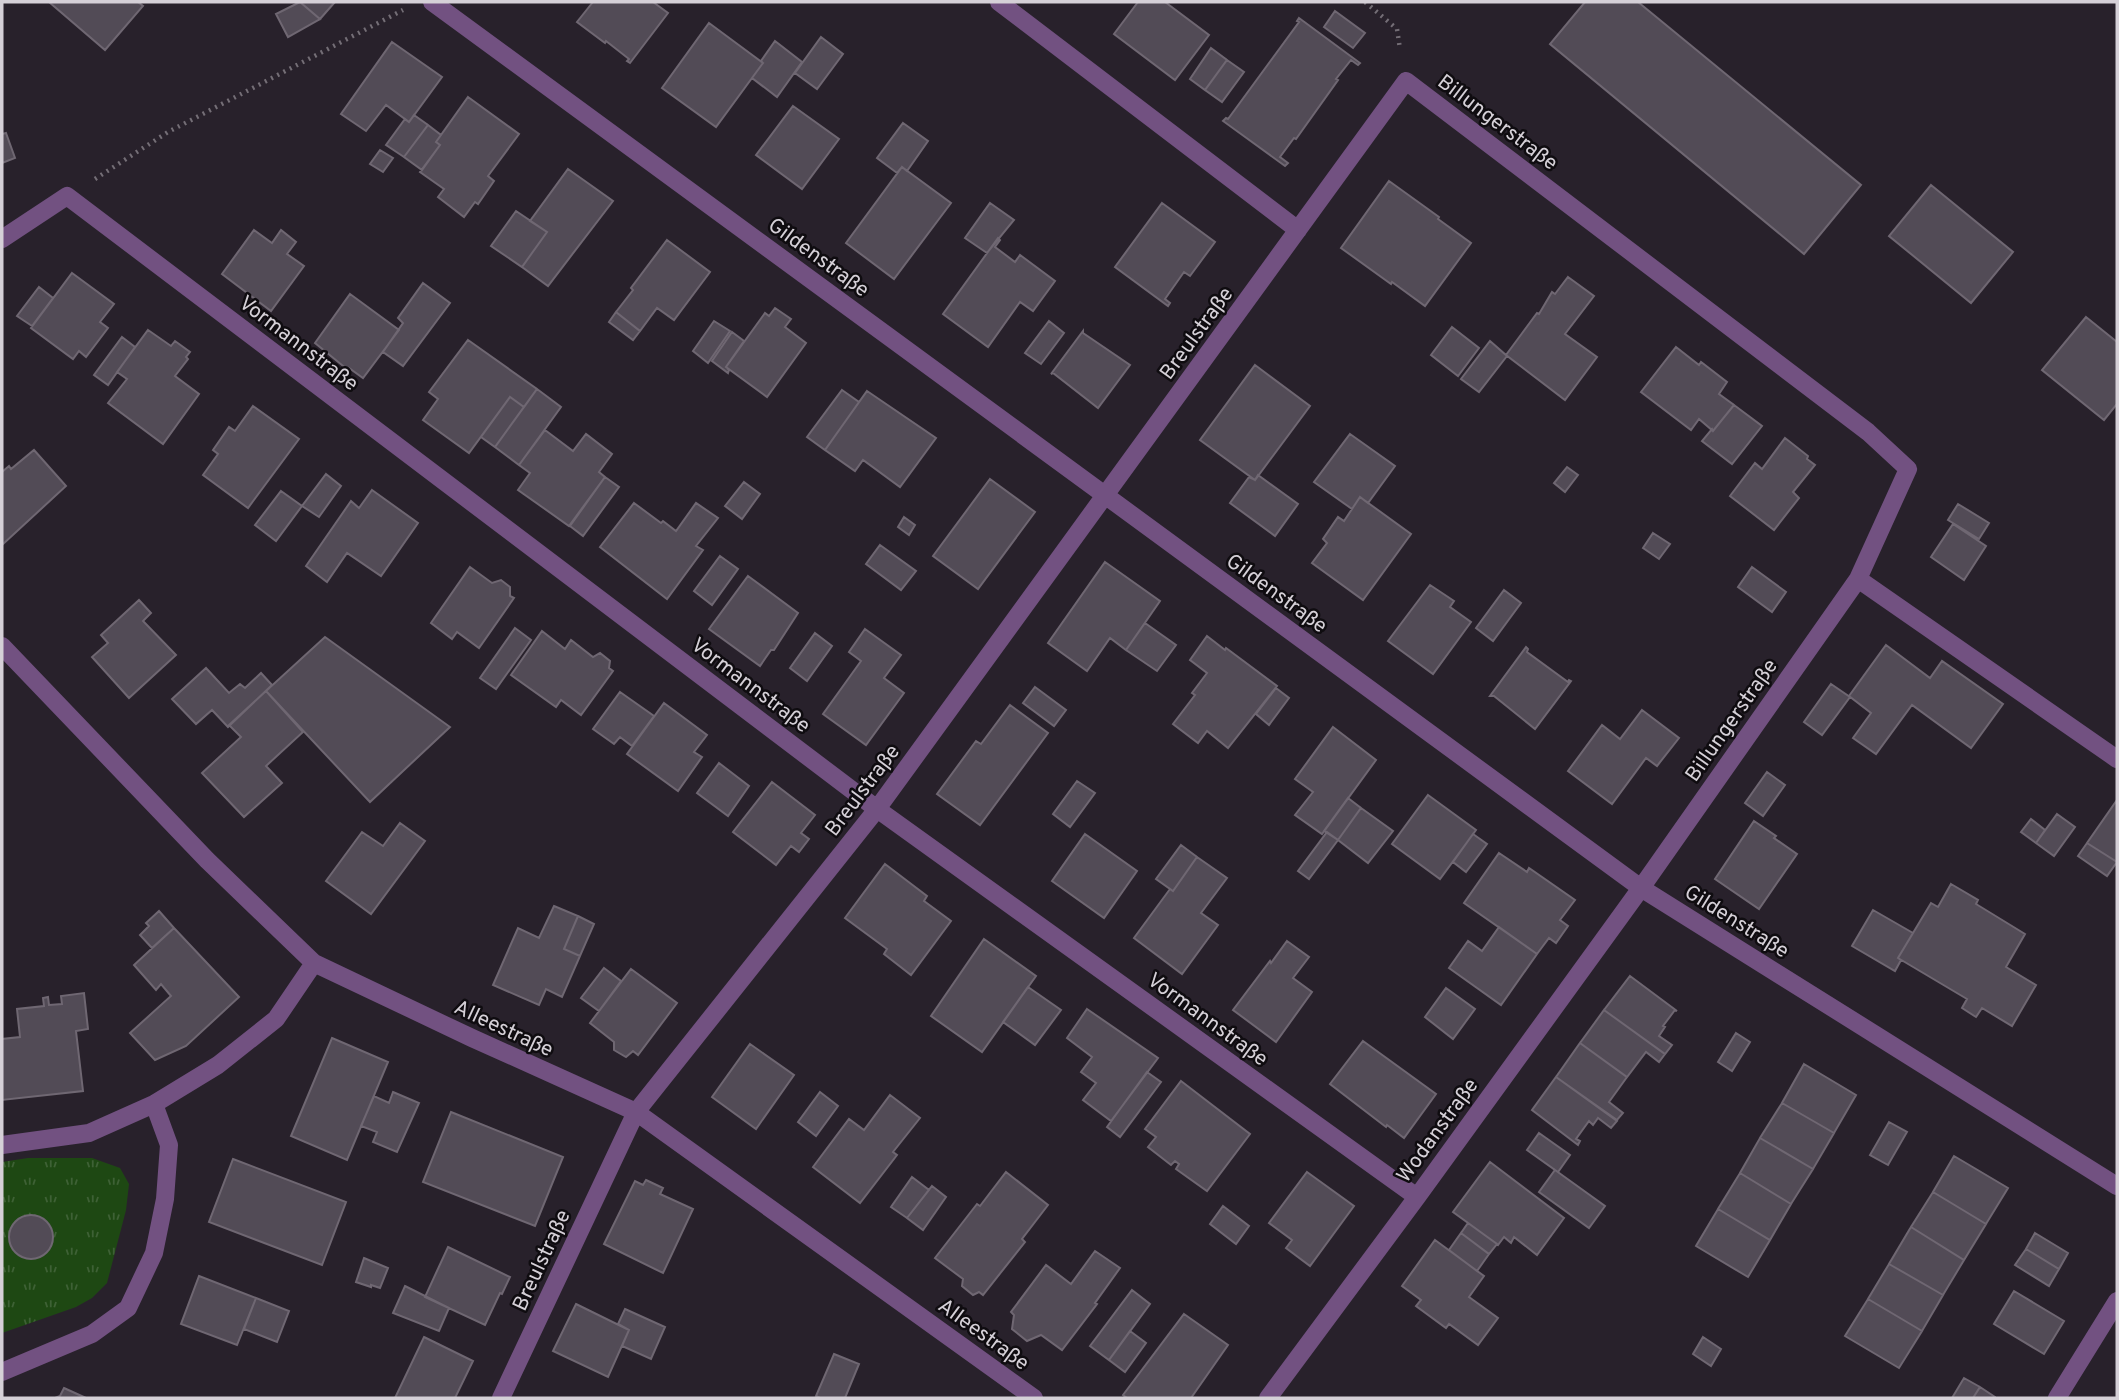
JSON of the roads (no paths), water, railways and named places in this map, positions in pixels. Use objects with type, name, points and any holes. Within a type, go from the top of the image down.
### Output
[{"type":"street","name":"Gildenstraße","points":[[432,2],[1641,888],[2117,1186]]},
{"type":"street","points":[[999,2],[1298,230]]},
{"type":"street","name":"Billungerstraße","points":[[1298,230],[1406,81],[1857,423],[1908,469],[1858,579],[1641,888]]},
{"type":"street","name":"Vormannstraße","points":[[2,239],[67,196],[877,809],[1417,1197]]},
{"type":"street","name":"Breulstraße","points":[[501,1398],[636,1112],[877,809],[1298,230]]},
{"type":"street","points":[[1858,579],[2117,759]]},
{"type":"street","name":"Alleestraße","points":[[2,646],[207,860],[314,963],[636,1112],[1034,1398]]},
{"type":"street","name":"Wodanstraße","points":[[1268,1398],[1641,888]]},
{"type":"street","points":[[2,1145],[89,1133],[154,1104],[218,1065],[276,1019],[314,963]]},
{"type":"street","points":[[2,1372],[92,1334],[128,1308],[154,1253],[165,1199],[169,1145],[154,1104]]},
{"type":"street","points":[[2057,1398],[2117,1301]]}]
